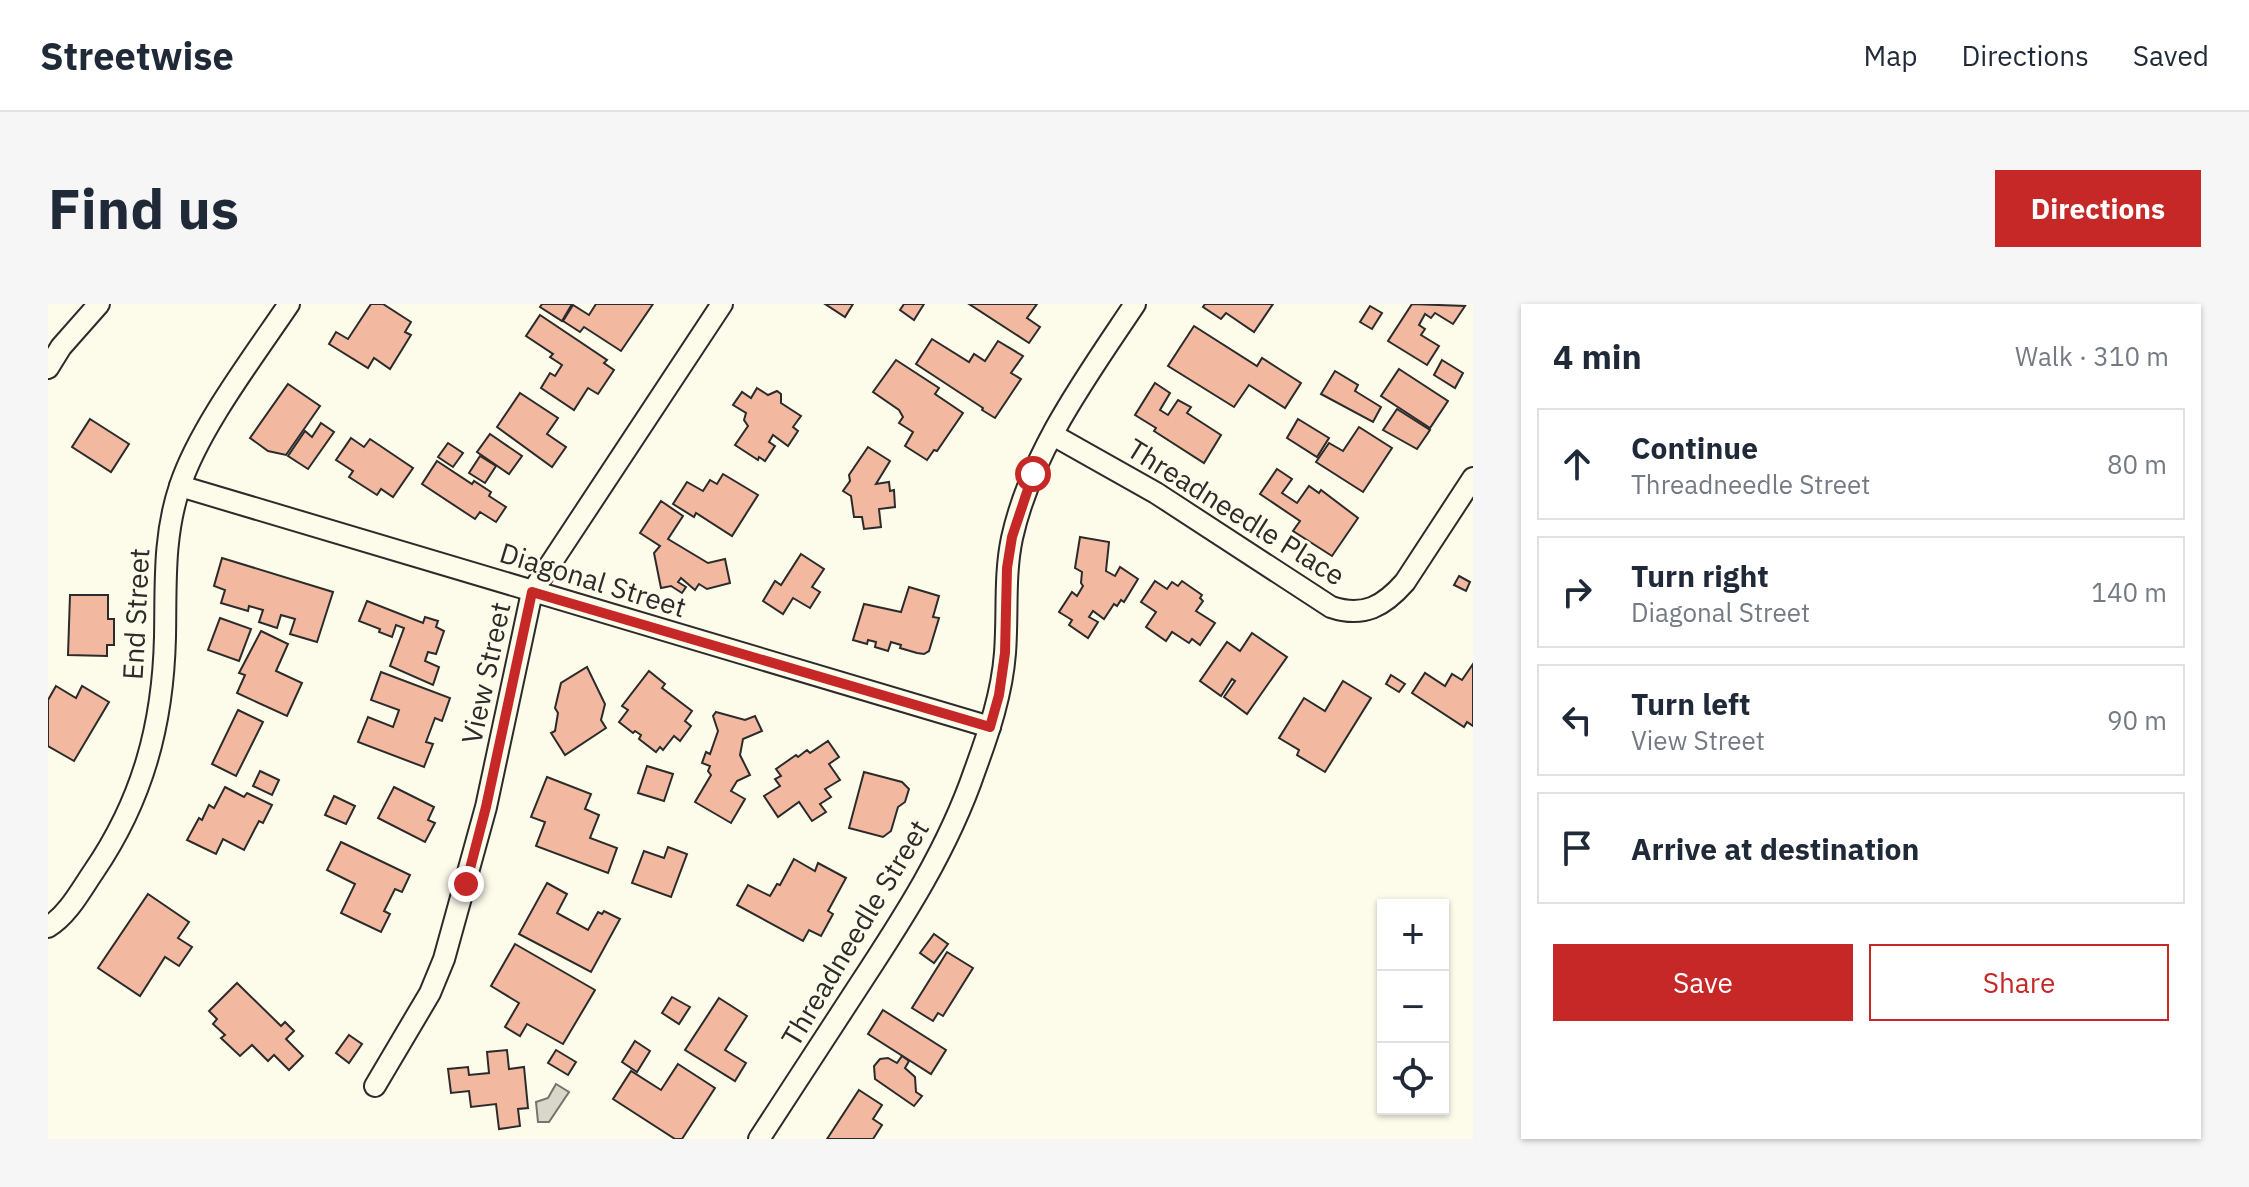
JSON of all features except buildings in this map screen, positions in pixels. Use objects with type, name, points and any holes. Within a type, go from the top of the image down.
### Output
[{"type":"street","points":[[48,368],[55,343],[99,304]]},
{"type":"street","name":"End Street","points":[[48,927],[66,911],[112,844],[133,803],[145,770],[163,675],[165,556],[180,486],[210,426],[289,304]]},
{"type":"street","name":"View Street","points":[[375,1086],[430,993],[444,959],[486,807],[532,592],[722,304]]},
{"type":"street","name":"Threadneedle Street","points":[[759,1139],[903,918],[933,868],[957,818],[999,695],[1005,653],[1007,568],[1012,537],[1033,474],[1092,369],[1135,304]]},
{"type":"street","name":"Threadneedle Place","points":[[1053,435],[1156,493],[1331,607],[1355,612],[1374,609],[1392,597],[1473,478]]},
{"type":"street","name":"Diagonal Street","points":[[180,486],[990,727]]},
{"type":"shaded area","points":[[556,1084],[569,1092],[549,1122],[538,1122],[536,1102],[548,1098]]},
{"type":"route","points":[[466,884],[486,807],[532,592],[990,727],[999,695],[1005,653],[1007,568],[1012,537],[1033,474]]}]
